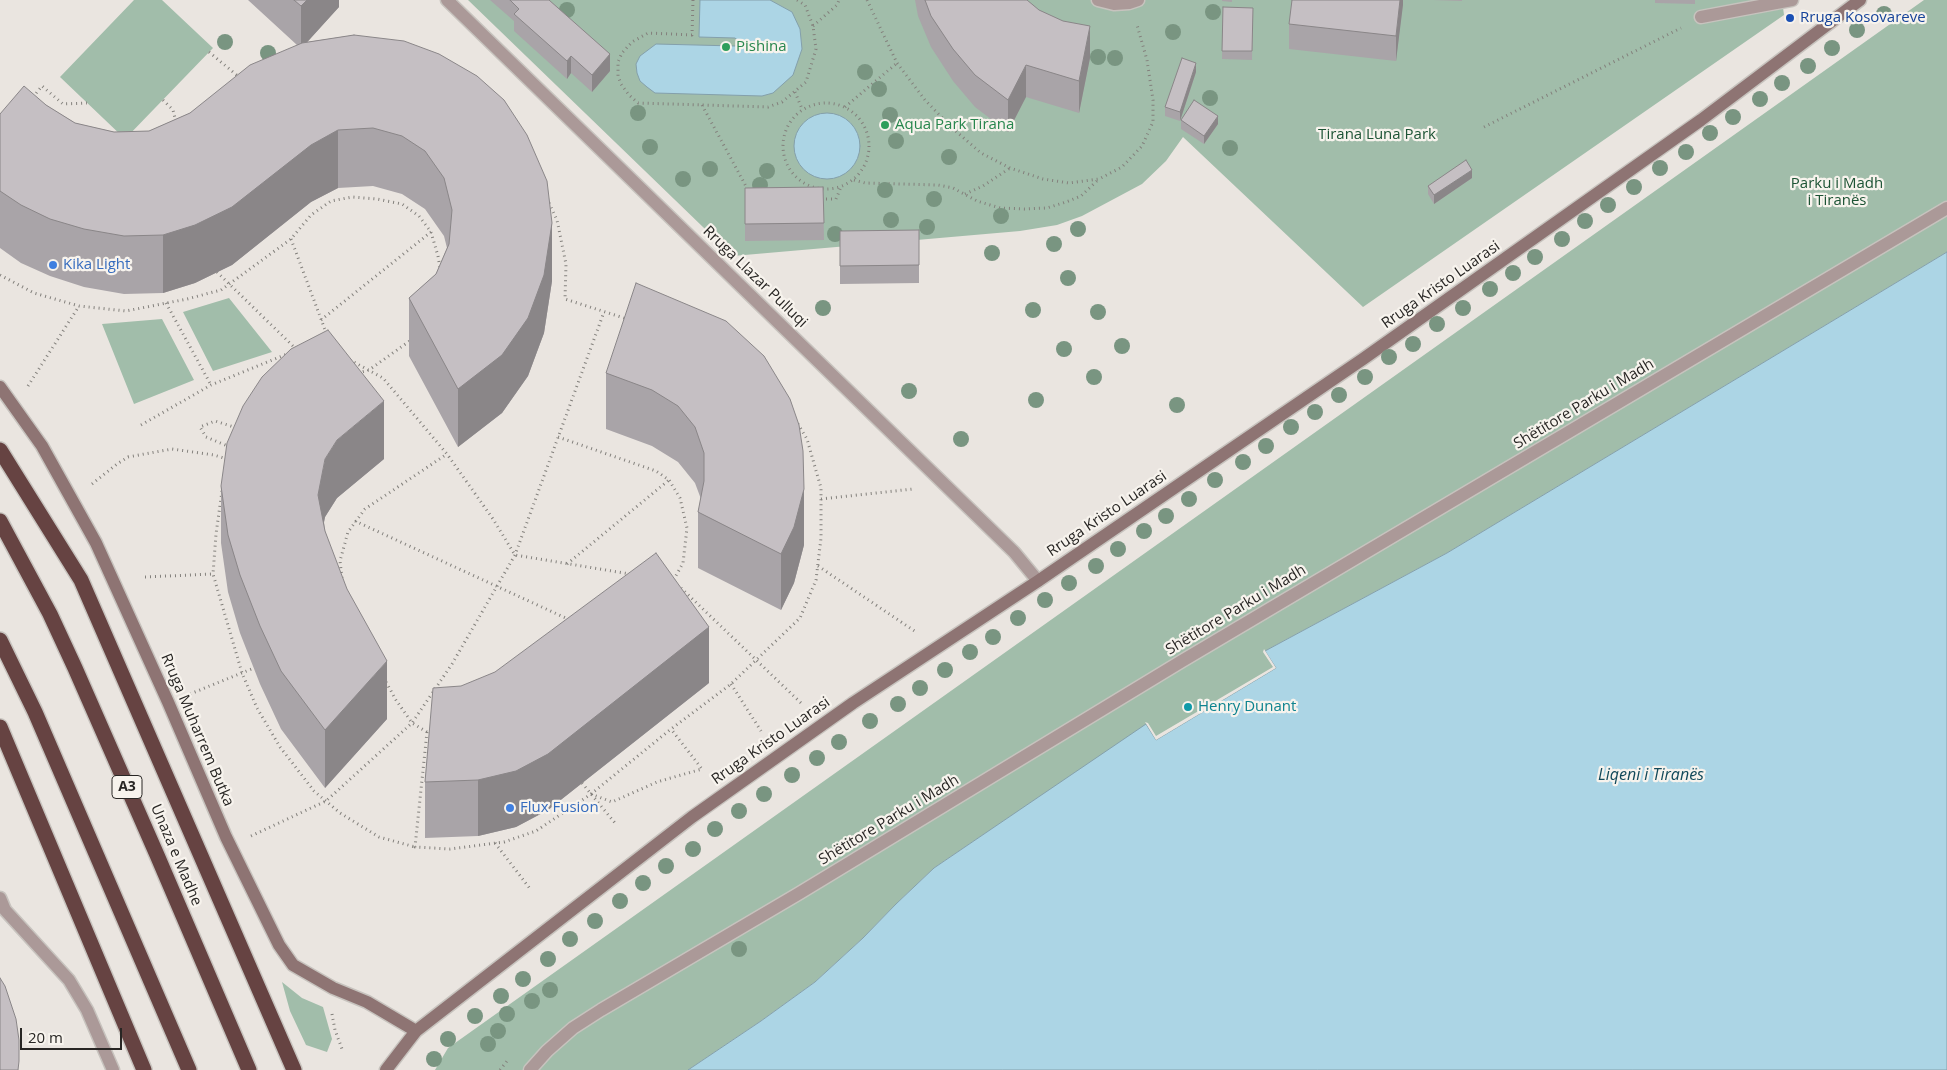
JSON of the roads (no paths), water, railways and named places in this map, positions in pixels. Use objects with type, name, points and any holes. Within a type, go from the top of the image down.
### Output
[{"type":"highway","points":[[0,450],[81,580],[294,1070]]},
{"type":"highway","name":"Unaza e Madhe","points":[[0,521],[50,614],[75,668],[246,1064]]},
{"type":"highway","points":[[0,640],[35,712],[189,1070]]},
{"type":"highway","points":[[0,727],[144,1070]]},
{"type":"main road","name":"Rruga Kristo Luarasi","points":[[386,1070],[416,1031],[699,812],[853,703],[1038,581],[1355,365],[1701,120],[1860,0]]},
{"type":"main road","name":"Rruga Muharrem Butka","points":[[0,387],[42,446],[96,543],[168,702],[226,837],[279,945],[293,965],[333,988],[367,1002],[416,1031]]},
{"type":"street","name":"Rruga Llazar Pulluqi","points":[[447,0],[946,485],[1014,552],[1038,581]]},
{"type":"street","points":[[1098,0],[1114,4],[1130,3],[1138,0]]},
{"type":"street","points":[[1702,17],[1792,0]]},
{"type":"street","name":"Shëtitore Parku i Madh","points":[[530,1070],[547,1051],[573,1028],[601,1010],[798,894],[1182,661],[1947,208]]},
{"type":"street","points":[[0,898],[5,910],[69,980],[87,1010],[113,1070]]},
{"type":"water","name":"Pishina","points":[[700,0],[770,0],[792,12],[800,29],[802,49],[793,75],[773,93],[762,96],[655,93],[647,87],[640,81],[636,64],[640,56],[656,44],[735,46],[741,43],[735,38],[699,37]]},
{"type":"water","points":[[827,113],[840,116],[850,123],[857,133],[860,146],[857,159],[850,169],[840,176],[827,179],[814,176],[804,169],[797,159],[794,146],[797,133],[804,123],[814,116]]},
{"type":"water","name":"Liqeni i Tiranës","points":[[1947,252],[1947,1070],[688,1070],[815,982],[934,868],[1146,724],[1156,740],[1276,668],[1265,651],[1447,553]]},
{"type":"place","name":"Rruga Kosovareve","points":[[1790,18]]},
{"type":"place","name":"Pishina","points":[[726,47]]},
{"type":"place","name":"Aqua Park Tirana","points":[[885,125]]},
{"type":"place","name":"Kika Light","points":[[53,265]]},
{"type":"place","name":"Henry Dunant","points":[[1188,707]]},
{"type":"place","name":"Flux Fusion","points":[[510,808]]},
{"type":"park label","name":"Tirana Luna Park","points":[[1377,135]]},
{"type":"park label","name":"Parku i Madh i Tiranës","points":[[1837,192]]}]
